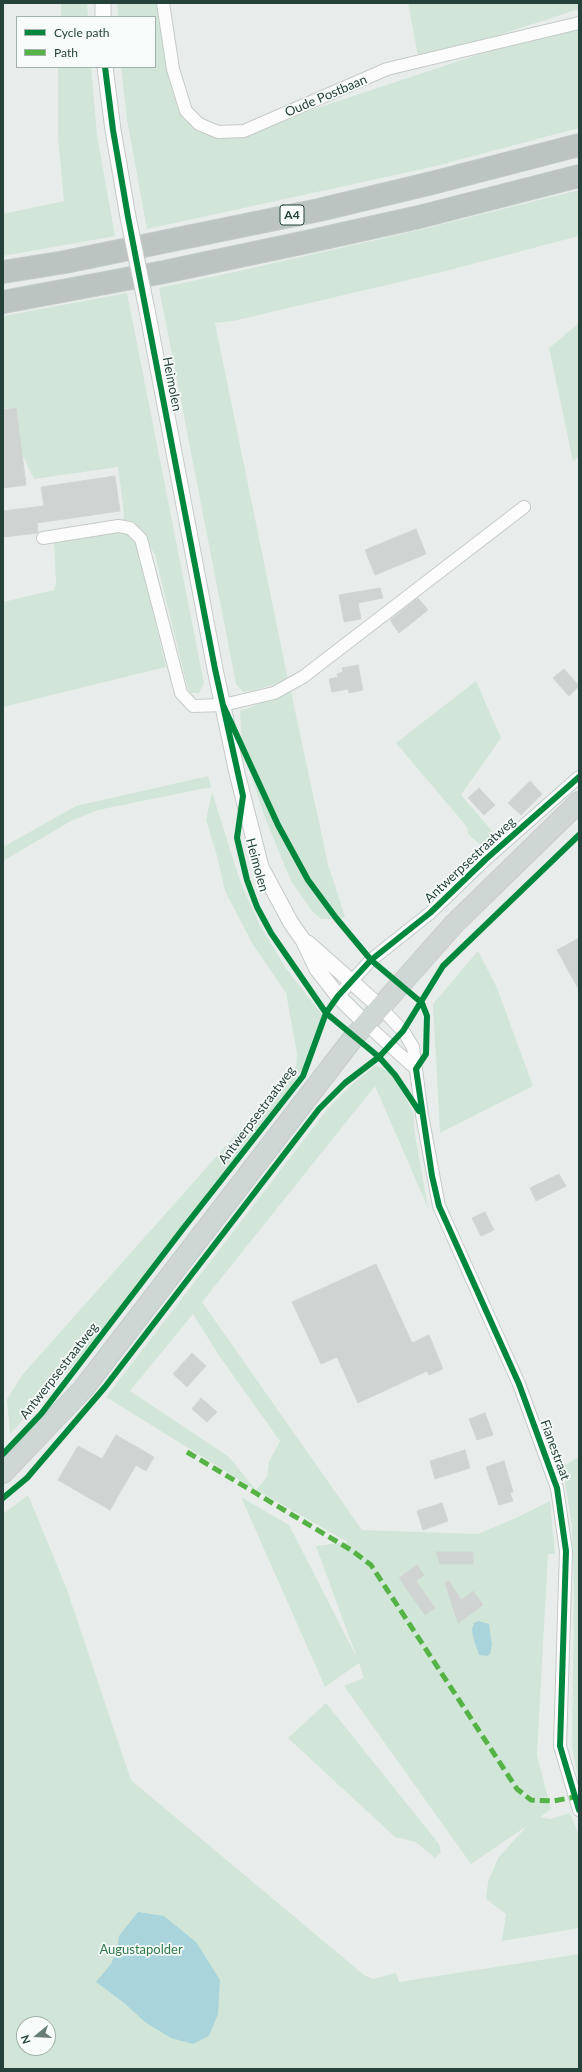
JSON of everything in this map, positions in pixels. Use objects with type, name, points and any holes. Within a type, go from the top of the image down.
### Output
[{"type":"highway","name":"A4","points":[[3,272],[65,262],[319,210],[432,183],[579,145]]},
{"type":"highway","name":"A4","points":[[3,302],[164,272],[311,241],[419,217],[579,176]]},
{"type":"main road","name":"Antwerpsestraatweg","points":[[3,1474],[83,1389],[380,1007],[454,924],[579,802]]},
{"type":"street","points":[[102,3],[102,16]]},
{"type":"street","name":"Oude Postbaan","points":[[164,3],[173,69],[186,111],[199,124],[218,132],[244,131],[387,69],[579,23]]},
{"type":"street","name":"Heimolen","points":[[105,68],[113,130],[128,217],[223,705],[237,773],[261,867],[291,923],[303,940],[317,969],[338,996],[366,1024]]},
{"type":"street","points":[[43,538],[118,526],[130,528],[141,539],[181,693],[193,706],[223,705],[274,693],[303,677],[524,507]]},
{"type":"street","name":"Antwerpsestraatweg","points":[[338,996],[371,960],[430,913],[486,859],[579,777]]},
{"type":"street","name":"Heimolen","points":[[303,940],[380,1007]]},
{"type":"street","name":"Fianestraat","points":[[380,1007],[404,1031],[413,1046],[422,1115],[439,1206],[519,1384],[557,1488],[566,1551],[560,1746],[579,1810]]},
{"type":"street","points":[[366,1024],[416,1069]]},
{"type":"green space","points":[[61,3],[87,3],[88,16],[61,16]]},
{"type":"green space","points":[[117,3],[157,3],[172,90],[178,106],[188,120],[233,136],[579,22],[579,128],[432,167],[147,229],[127,120],[121,68],[156,68],[156,16],[118,16]]},
{"type":"green space","points":[[408,3],[579,3],[579,9],[419,61]]},
{"type":"green space","points":[[58,68],[91,68],[97,135],[115,236],[3,256],[3,214],[64,201],[58,137]]},
{"type":"green space","points":[[579,190],[579,236],[442,272],[233,321],[215,323],[288,680],[256,690],[243,692],[236,684],[159,288],[411,232]]},
{"type":"green space","points":[[127,293],[204,683],[199,693],[191,693],[187,686],[155,555],[141,529],[134,523],[123,521],[124,513],[118,467],[34,479],[18,446],[19,435],[14,408],[3,409],[3,316]]},
{"type":"green space","points":[[579,323],[579,456],[573,461],[549,348]]},
{"type":"green space","points":[[118,532],[130,533],[135,538],[166,667],[3,707],[3,602],[54,590],[56,583],[54,541]]},
{"type":"green space","points":[[476,681],[501,738],[461,795],[500,840],[490,849],[477,842],[468,834],[467,827],[396,743]]},
{"type":"green space","points":[[291,692],[328,864],[345,917],[340,919],[321,919],[312,911],[291,881],[265,818],[242,747],[240,711]]},
{"type":"green space","points":[[208,776],[211,787],[98,810],[71,821],[3,861],[3,847],[76,806]]},
{"type":"green space","points":[[212,792],[240,881],[260,925],[285,967],[323,1016],[306,1063],[287,1093],[127,1296],[90,1347],[10,1434],[7,1399],[23,1374],[296,1067],[297,1053],[286,993],[252,943],[225,891],[217,856],[206,820]]},
{"type":"green space","points":[[478,951],[497,988],[533,1086],[440,1133],[433,1004]]},
{"type":"green space","points":[[376,1065],[389,1072],[402,1090],[414,1115],[414,1129],[428,1208],[375,1086],[202,1302],[362,1530],[478,1534],[518,1517],[550,1501],[555,1554],[548,1554],[537,1755],[551,1809],[540,1817],[550,1819],[570,1813],[579,1836],[579,1928],[502,1941],[506,1914],[486,1899],[488,1882],[498,1858],[527,1826],[471,1864],[344,1686],[364,1678],[359,1663],[325,1687],[241,1497],[289,1525],[357,1658],[316,1546],[348,1542],[256,1490],[106,1397],[329,1107],[348,1088]],"holes":[[[193,1314],[220,1357],[280,1441],[269,1462],[267,1477],[256,1490],[229,1457],[130,1391]]]},
{"type":"green space","points":[[579,1457],[579,1784],[572,1747],[574,1601],[572,1526],[563,1466]]},
{"type":"green space","name":"Augustapolder","points":[[28,1495],[66,1587],[131,1780],[364,1975],[373,1979],[396,1973],[399,1982],[579,1954],[579,2069],[3,2069],[3,1514]]},
{"type":"green space","points":[[326,1703],[439,1844],[441,1852],[435,1858],[416,1842],[395,1837],[288,1738]]},
{"type":"water","points":[[478,1621],[489,1624],[492,1645],[490,1654],[487,1656],[479,1655],[473,1637],[472,1629],[474,1623]]},
{"type":"water","points":[[138,1912],[164,1916],[196,1942],[220,1980],[218,2014],[209,2036],[193,2044],[171,2038],[145,2022],[123,2002],[96,1982],[111,1964],[117,1950],[119,1936]]},
{"type":"building","points":[[16,408],[26,485],[3,488],[3,410]]},
{"type":"building","points":[[115,476],[120,511],[37,523],[38,533],[3,537],[3,511],[44,506],[41,487]]},
{"type":"building","points":[[416,529],[426,554],[375,575],[365,550]]},
{"type":"building","points":[[380,588],[383,598],[358,603],[361,619],[344,622],[339,595]]},
{"type":"building","points":[[418,598],[428,610],[399,633],[390,620]]},
{"type":"building","points":[[358,665],[363,690],[349,693],[348,689],[332,692],[329,679],[338,677],[337,674],[343,672],[342,668]]},
{"type":"building","points":[[564,669],[579,686],[569,696],[553,678]]},
{"type":"building","points":[[530,781],[542,794],[521,815],[508,803]]},
{"type":"building","points":[[479,788],[495,805],[484,815],[468,798]]},
{"type":"building","points":[[579,938],[579,990],[557,950]]},
{"type":"building","points":[[559,1174],[566,1186],[536,1201],[530,1188]]},
{"type":"building","points":[[485,1212],[494,1230],[481,1236],[472,1218]]},
{"type":"building","points":[[376,1264],[412,1343],[429,1335],[443,1369],[429,1375],[427,1371],[358,1403],[337,1357],[321,1364],[292,1302]]},
{"type":"building","points":[[192,1353],[206,1366],[187,1387],[173,1374]]},
{"type":"building","points":[[201,1398],[217,1412],[207,1422],[192,1409]]},
{"type":"building","points":[[485,1413],[493,1435],[477,1440],[469,1419]]},
{"type":"building","points":[[116,1435],[154,1457],[146,1471],[136,1465],[110,1510],[58,1480],[78,1446],[102,1459]]},
{"type":"building","points":[[465,1450],[470,1468],[435,1479],[430,1461]]},
{"type":"building","points":[[504,1461],[513,1492],[510,1493],[513,1501],[499,1505],[486,1467]]},
{"type":"building","points":[[442,1503],[448,1521],[423,1530],[417,1511]]},
{"type":"building","points":[[436,1552],[473,1552],[473,1564],[440,1564]]},
{"type":"building","points":[[417,1565],[424,1575],[416,1581],[435,1608],[425,1615],[399,1578]]},
{"type":"building","points":[[449,1581],[461,1600],[473,1591],[483,1605],[458,1623],[445,1583]]},
{"type":"marked path","points":[[187,1452],[351,1550],[371,1565],[517,1789],[531,1800],[553,1801],[575,1797]]},
{"type":"cycle path","points":[[105,68],[113,130],[128,217],[215,669],[243,796],[237,838],[247,880],[257,907],[271,933],[326,1013],[379,1057],[395,1075],[419,1111]]},
{"type":"cycle path","points":[[223,705],[278,825],[308,880],[336,918],[371,960],[422,1003],[427,1016],[426,1054],[416,1069],[432,1176],[439,1206],[519,1384],[557,1488],[566,1551],[560,1746],[579,1810]]},
{"type":"cycle path","points":[[3,1454],[41,1414],[182,1230],[303,1076],[326,1013],[338,996],[371,960],[430,913],[486,859],[579,777]]},
{"type":"cycle path","points":[[3,1498],[27,1478],[105,1387],[319,1109],[345,1083],[379,1057],[403,1031],[443,966],[579,835]]}]
